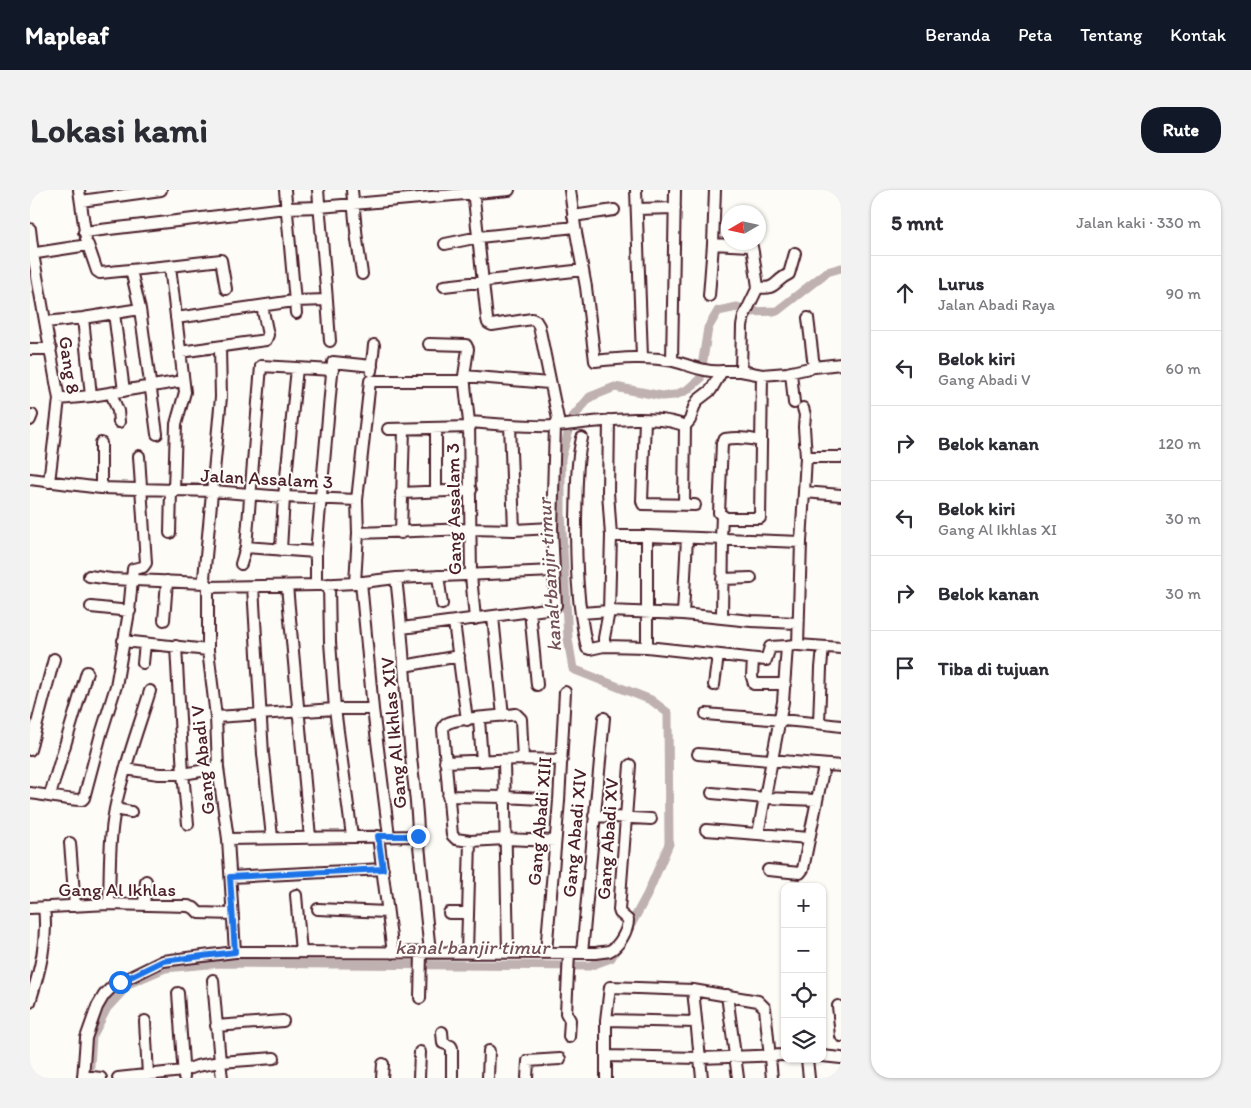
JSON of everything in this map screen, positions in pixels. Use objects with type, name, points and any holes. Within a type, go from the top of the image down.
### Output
[{"type":"street","points":[[79,190],[84,232],[100,273],[221,260],[226,288]]},
{"type":"street","points":[[81,201],[161,190]]},
{"type":"street","points":[[285,190],[296,313]]},
{"type":"street","points":[[318,190],[330,341]]},
{"type":"street","points":[[352,190],[362,274]]},
{"type":"street","points":[[84,232],[286,208],[509,190]]},
{"type":"street","points":[[570,190],[595,361],[642,357],[672,361],[717,371],[741,371],[762,375],[791,372],[814,366],[841,364]]},
{"type":"street","points":[[636,190],[642,357]]},
{"type":"street","points":[[672,361],[675,190]]},
{"type":"street","points":[[709,296],[715,190]]},
{"type":"street","points":[[402,628],[475,620],[556,607],[552,528],[555,426],[558,419],[549,383],[539,326],[536,321],[532,319],[492,325],[486,319],[473,192]]},
{"type":"street","points":[[637,209],[675,208]]},
{"type":"street","points":[[445,244],[574,221],[614,210]]},
{"type":"street","name":"Gang 8","points":[[30,229],[32,254],[59,399],[49,482]]},
{"type":"street","points":[[713,244],[752,247],[758,288],[744,316],[741,337],[741,371]]},
{"type":"street","points":[[32,254],[88,245]]},
{"type":"street","points":[[758,288],[771,288],[775,286],[779,279],[789,274],[795,253]]},
{"type":"street","points":[[170,266],[184,396],[176,424],[170,533]]},
{"type":"street","points":[[131,270],[140,308],[149,386],[157,434]]},
{"type":"street","points":[[444,286],[583,270]]},
{"type":"street","points":[[176,318],[294,301],[326,300]]},
{"type":"street","points":[[180,352],[268,339],[262,306]]},
{"type":"street","points":[[46,322],[140,308]]},
{"type":"street","points":[[114,313],[124,391]]},
{"type":"street","points":[[83,318],[91,396]]},
{"type":"street","points":[[808,318],[814,366]]},
{"type":"street","points":[[388,429],[469,425],[465,378],[468,349],[466,345],[429,344]]},
{"type":"street","points":[[357,500],[374,345]]},
{"type":"street","name":"Gang Abadi V","points":[[220,347],[221,391],[204,578],[207,585],[208,650],[216,717],[218,768],[228,839],[235,952]]},
{"type":"street","points":[[30,349],[51,350]]},
{"type":"street","points":[[241,564],[246,547],[261,366],[297,368],[372,366]]},
{"type":"street","points":[[316,585],[316,552],[333,366]]},
{"type":"street","points":[[282,550],[284,497],[297,368]]},
{"type":"street","points":[[684,505],[686,426],[698,400],[711,390],[717,371]]},
{"type":"street","points":[[758,834],[780,721],[792,646],[798,623],[806,457],[805,415],[798,405],[791,372]]},
{"type":"street","points":[[722,516],[726,518],[760,518],[762,375]]},
{"type":"street","points":[[370,381],[465,378],[549,383]]},
{"type":"street","points":[[59,399],[112,393],[183,381]]},
{"type":"street","points":[[112,393],[119,422]]},
{"type":"street","points":[[604,646],[609,611],[611,536],[608,492],[609,420]]},
{"type":"street","name":"Gang Assalam 3","points":[[475,620],[471,575],[469,425],[555,426],[609,420],[645,420],[671,421],[686,426]]},
{"type":"street","points":[[645,420],[643,504],[695,505]]},
{"type":"street","points":[[510,425],[514,530]]},
{"type":"street","points":[[436,428],[436,490]]},
{"type":"street","points":[[401,533],[404,429]]},
{"type":"street","points":[[582,438],[577,466],[576,556],[581,613],[587,648],[604,646],[646,647],[766,660],[770,647],[841,648]]},
{"type":"street","points":[[722,617],[722,516],[719,513],[722,443],[725,438],[744,438],[761,441]]},
{"type":"street","points":[[101,443],[101,488]]},
{"type":"street","points":[[30,793],[72,800],[82,800],[84,798],[116,686],[130,611],[134,568],[142,567],[146,563],[142,489],[138,456]]},
{"type":"street","points":[[806,457],[841,457]]},
{"type":"street","name":"Jalan Assalam 3","points":[[30,480],[101,488],[213,491],[284,497],[357,500],[358,583],[373,709],[383,836],[383,869],[392,953]]},
{"type":"street","points":[[402,493],[436,490],[471,490]]},
{"type":"street","points":[[804,492],[841,495]]},
{"type":"street","points":[[358,533],[552,528]]},
{"type":"street","points":[[611,536],[801,542]]},
{"type":"street","points":[[646,647],[647,536]]},
{"type":"street","points":[[683,614],[686,538]]},
{"type":"street","points":[[246,547],[316,552]]},
{"type":"street","points":[[89,576],[253,587],[358,583],[396,578],[554,571]]},
{"type":"street","points":[[438,576],[442,604]]},
{"type":"street","name":"Gang Al Ikhlas XIV","points":[[396,578],[402,628],[411,762],[418,818],[423,959],[420,998]]},
{"type":"street","points":[[722,579],[751,578]]},
{"type":"street","points":[[164,620],[167,581]]},
{"type":"street","points":[[329,584],[330,642],[335,709],[352,836]]},
{"type":"street","points":[[287,586],[310,837]]},
{"type":"street","points":[[253,587],[260,714],[272,837]]},
{"type":"street","points":[[91,608],[130,611]]},
{"type":"street","points":[[530,611],[538,686]]},
{"type":"street","points":[[581,613],[609,611],[646,612],[798,623]]},
{"type":"street","points":[[493,617],[503,716]]},
{"type":"street","points":[[454,622],[466,720]]},
{"type":"street","points":[[123,641],[208,650]]},
{"type":"street","points":[[143,663],[145,644]]},
{"type":"street","points":[[176,646],[183,774],[188,824]]},
{"type":"street","points":[[819,723],[823,647]]},
{"type":"street","points":[[714,685],[718,655]]},
{"type":"street","points":[[404,666],[459,656]]},
{"type":"street","points":[[30,750],[54,659]]},
{"type":"street","points":[[753,659],[752,677],[754,684],[785,684]]},
{"type":"street","points":[[50,795],[87,672]]},
{"type":"street","points":[[109,904],[110,852],[115,809],[125,769],[150,691]]},
{"type":"street","name":"Gang Abadi XIII","points":[[546,952],[562,760],[565,692]]},
{"type":"street","points":[[216,717],[335,709],[373,709]]},
{"type":"street","points":[[523,759],[520,717],[516,714],[449,722],[445,725],[443,729],[445,762],[453,838],[470,841],[505,839],[555,842]]},
{"type":"street","points":[[706,714],[841,726]]},
{"type":"street","points":[[479,718],[482,761]]},
{"type":"street","name":"Gang Abadi XIV","points":[[582,953],[604,718]]},
{"type":"street","points":[[698,754],[841,766]]},
{"type":"street","points":[[445,762],[523,759],[562,760]]},
{"type":"street","points":[[504,760],[508,952]]},
{"type":"street","name":"Gang Abadi XV","points":[[582,953],[610,951],[617,945],[628,925],[628,920],[619,910],[630,765]]},
{"type":"street","points":[[768,870],[800,873],[803,869],[824,766]]},
{"type":"street","points":[[125,769],[159,774],[183,774],[218,768]]},
{"type":"street","points":[[712,793],[817,800]]},
{"type":"street","points":[[448,796],[541,799]]},
{"type":"street","points":[[115,809],[130,812]]},
{"type":"street","points":[[594,816],[627,816],[651,819]]},
{"type":"street","points":[[706,830],[809,838]]},
{"type":"street","points":[[228,839],[418,836]]},
{"type":"street","points":[[467,952],[470,841]]},
{"type":"street","points":[[70,843],[75,906]]},
{"type":"street","points":[[230,877],[383,869]]},
{"type":"street","points":[[144,905],[146,881]]},
{"type":"street","points":[[296,895],[301,952]]},
{"type":"street","name":"Gang Al Ikhlas","points":[[30,908],[109,904],[188,906],[194,908],[199,913],[233,914]]},
{"type":"street","points":[[30,1002],[44,951],[46,931],[44,907]]},
{"type":"street","points":[[318,909],[387,912]]},
{"type":"street","points":[[449,913],[468,913]]},
{"type":"street","points":[[101,1078],[84,1077],[86,1038],[97,1007],[104,995],[114,985],[163,961],[235,952],[392,953],[423,959],[467,952],[546,952],[569,956],[582,953]]},
{"type":"street","points":[[568,1037],[570,1020],[566,1013],[569,956]]},
{"type":"street","points":[[213,980],[222,1078]]},
{"type":"street","points":[[606,1078],[606,1020],[610,986],[693,990],[758,1001],[763,1005],[772,1078]]},
{"type":"street","points":[[693,990],[702,1078]]},
{"type":"street","points":[[178,993],[184,1075]]},
{"type":"street","points":[[727,995],[738,1078]]},
{"type":"street","points":[[838,1006],[841,1036]]},
{"type":"street","points":[[606,1020],[696,1022]]},
{"type":"street","points":[[145,1022],[148,1075]]},
{"type":"street","points":[[216,1026],[283,1022]]},
{"type":"street","points":[[442,1032],[442,1043],[452,1048],[452,1078]]},
{"type":"street","points":[[488,1078],[489,1050]]},
{"type":"street","points":[[419,1078],[420,1052]]},
{"type":"street","points":[[606,1056],[700,1058],[781,1055]]},
{"type":"street","points":[[826,1056],[841,1058]]},
{"type":"street","points":[[118,1078],[148,1075],[184,1075],[220,1062],[274,1058]]},
{"type":"street","points":[[527,1078],[528,1061],[560,1059]]},
{"type":"street","points":[[807,1063],[809,1078]]},
{"type":"street","points":[[382,1078],[383,1064]]},
{"type":"waterway","name":"kanal banjir timur","points":[[627,932],[647,895],[669,844],[668,713],[651,700],[573,669],[568,639],[561,514],[561,458],[573,417],[590,397],[615,387],[662,396],[675,395],[687,390],[700,379],[708,328],[718,311],[737,307],[750,312],[777,311],[827,272],[841,268]]},
{"type":"waterway","name":"kanal banjir timur","points":[[89,1078],[92,1037],[107,1008],[130,983],[165,968],[219,963],[589,966],[611,958],[619,945]]},
{"type":"route","points":[[120,982],[163,961],[235,952],[230,877],[383,869],[378,836],[418,836]]}]
